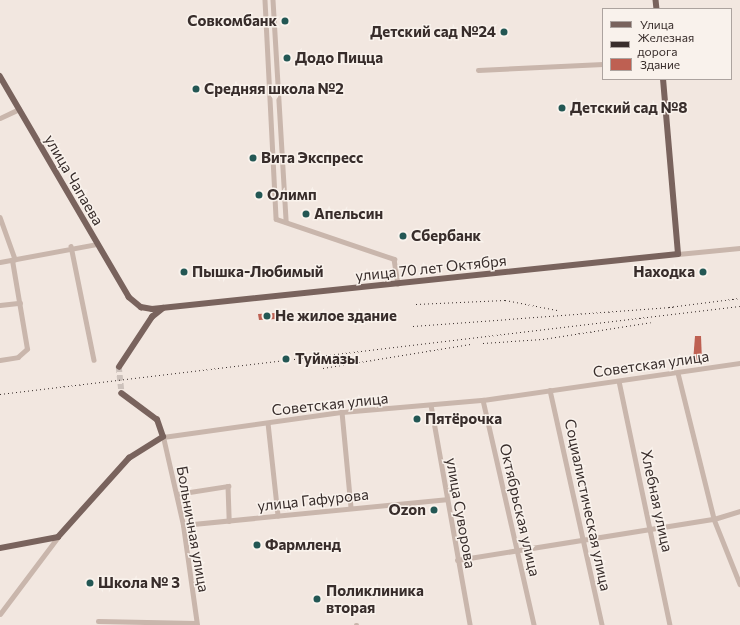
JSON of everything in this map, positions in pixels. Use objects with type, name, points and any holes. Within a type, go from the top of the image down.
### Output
[{"type":"main road","name":"улица Чапаева","points":[[0,76],[129,297]]},
{"type":"main road","points":[[663,80],[678,254]]},
{"type":"main road","name":"улица 70 лет Октября","points":[[129,297],[141,307],[164,308],[678,254]]},
{"type":"main road","points":[[120,367],[152,318],[164,308]]},
{"type":"main road","points":[[122,394],[157,420],[163,437]]},
{"type":"main road","name":"Советская улица","points":[[58,537],[129,458],[163,437]]},
{"type":"main road","points":[[0,548],[58,537]]},
{"type":"street","points":[[265,0],[276,218],[394,259],[398,284]]},
{"type":"street","points":[[273,0],[286,222]]},
{"type":"street","points":[[478,70],[602,64]]},
{"type":"street","points":[[0,118],[19,109]]},
{"type":"street","points":[[0,217],[14,259],[28,349],[18,357],[0,360]]},
{"type":"street","points":[[0,262],[70,246],[97,244]]},
{"type":"street","points":[[70,246],[94,360]]},
{"type":"street","name":"улица 70 лет Октября","points":[[678,254],[740,248]]},
{"type":"street","points":[[0,305],[20,303]]},
{"type":"street","name":"Советская улица","points":[[163,437],[342,412],[483,400],[740,364]]},
{"type":"street","points":[[678,372],[714,519],[740,584]]},
{"type":"street","name":"Хлебная улица","points":[[619,381],[651,528],[670,625]]},
{"type":"street","name":"Социалистическая улица","points":[[550,390],[602,625]]},
{"type":"street","name":"Октябрьская улица","points":[[483,400],[534,625]]},
{"type":"street","name":"улица Суворова","points":[[431,405],[446,499],[470,625]]},
{"type":"street","points":[[342,412],[351,508]]},
{"type":"street","points":[[268,422],[278,515]]},
{"type":"street","name":"Больничная улица","points":[[163,437],[183,524],[197,624]]},
{"type":"street","points":[[177,494],[228,486],[229,520]]},
{"type":"street","name":"улица Гафурова","points":[[183,524],[446,499]]},
{"type":"street","points":[[457,560],[714,519],[740,511]]},
{"type":"street","name":"Советская улица","points":[[1,611],[58,537]]},
{"type":"street","points":[[98,621],[197,624]]},
{"type":"building","name":"Не жилое здание","points":[[275,313],[276,319],[259,320],[258,314]]},
{"type":"building","points":[[695,336],[701,336],[702,361],[693,362]]},
{"type":"tunnel","points":[[119,367],[122,394]]},
{"type":"railway","points":[[669,307],[740,298]]},
{"type":"railway","points":[[416,304],[505,300],[557,310]]},
{"type":"railway","points":[[0,394],[740,306]]},
{"type":"railway","points":[[413,326],[674,307]]},
{"type":"railway","points":[[483,343],[543,339],[651,322]]},
{"type":"railway","points":[[323,368],[472,344]]},
{"type":"place","name":"Совкомбанк","points":[[285,21]]},
{"type":"place","name":"Детский сад №24","points":[[504,32]]},
{"type":"place","name":"Додо Пицца","points":[[287,58]]},
{"type":"place","name":"Средняя школа №2","points":[[196,89]]},
{"type":"place","name":"Детский сад №8","points":[[562,108]]},
{"type":"place","name":"Вита Экспресс","points":[[253,158]]},
{"type":"place","name":"Олимп","points":[[259,195]]},
{"type":"place","name":"Апельсин","points":[[306,214]]},
{"type":"place","name":"Сбербанк","points":[[403,236]]},
{"type":"place","name":"Пышка-Любимый","points":[[184,272]]},
{"type":"place","name":"Находка","points":[[703,272]]},
{"type":"place","name":"Не жилое здание","points":[[267,316]]},
{"type":"place","name":"Туймазы","points":[[286,359]]},
{"type":"place","name":"Пятёрочка","points":[[417,419]]},
{"type":"place","name":"Ozon","points":[[434,510]]},
{"type":"place","name":"Фармленд","points":[[257,545]]},
{"type":"place","name":"Школа № 3","points":[[90,583]]},
{"type":"place","name":"Поликлиника вторая","points":[[317,599]]}]
